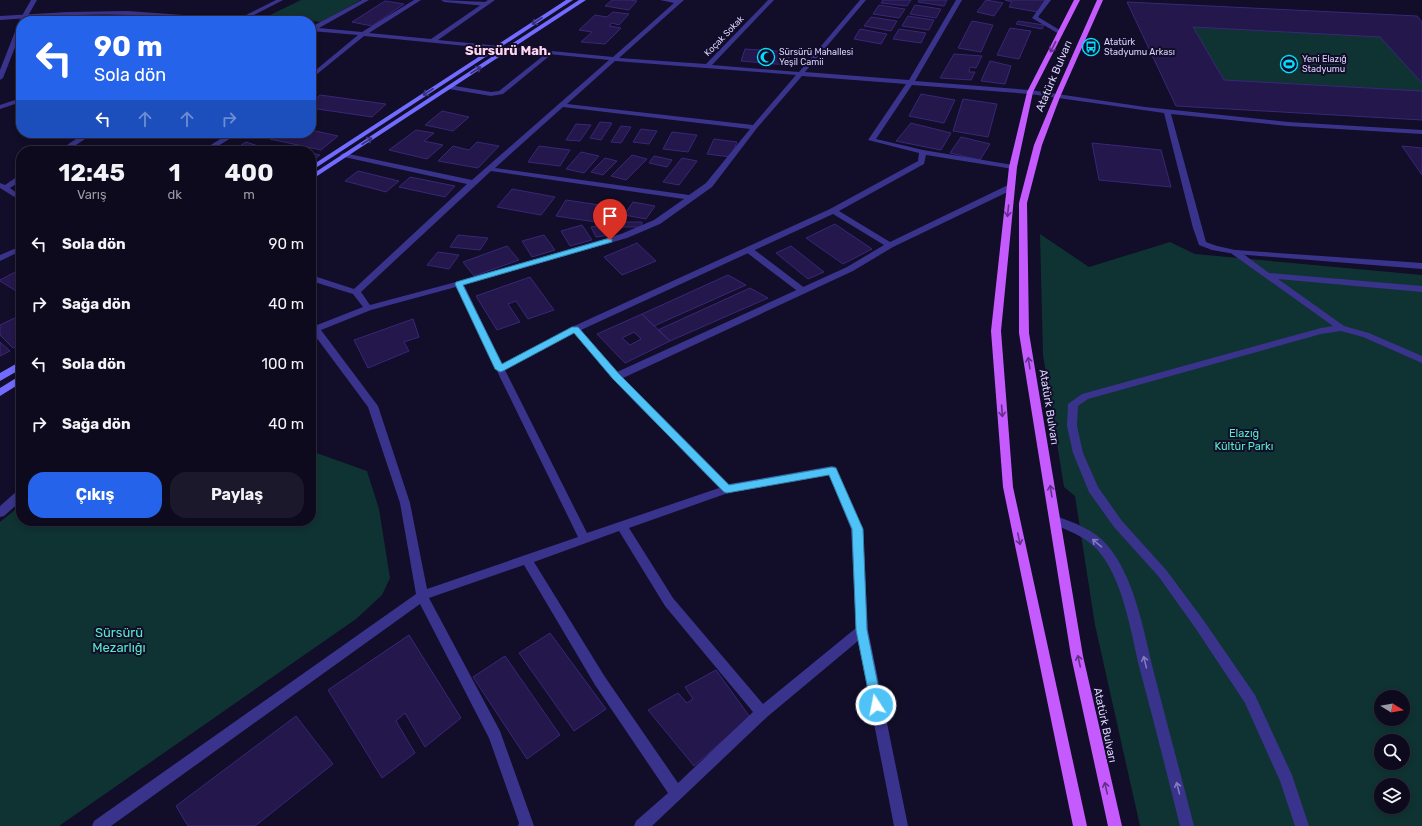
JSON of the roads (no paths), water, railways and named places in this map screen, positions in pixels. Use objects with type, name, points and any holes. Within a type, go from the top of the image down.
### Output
[{"type":"main road","points":[[316,166],[570,0]]},
{"type":"main road","points":[[316,175],[584,0]]},
{"type":"main road","name":"Atatürk Bulvarı","points":[[1077,0],[1030,92],[1013,167],[996,330],[1008,487],[1080,826]]},
{"type":"main road","name":"Atatürk Bulvarı","points":[[1100,0],[1057,97],[1038,145],[1023,203],[1024,333],[1077,656],[1115,826]]},
{"type":"main road","points":[[0,378],[16,367]]},
{"type":"main road","points":[[0,393],[16,382]]},
{"type":"street","points":[[25,16],[34,0]]},
{"type":"street","points":[[252,16],[280,0]]},
{"type":"street","points":[[316,27],[366,0]]},
{"type":"street","points":[[316,73],[363,34],[418,0]]},
{"type":"street","points":[[444,0],[486,4]]},
{"type":"street","points":[[432,41],[492,0]]},
{"type":"street","points":[[663,0],[680,1]]},
{"type":"street","name":"Koçak Sokak","points":[[707,67],[771,0]]},
{"type":"street","points":[[316,329],[368,308],[459,284],[624,236],[657,222],[709,185],[755,127],[802,74],[863,0]]},
{"type":"street","points":[[959,0],[911,82],[872,140],[923,152],[1013,167]]},
{"type":"street","points":[[1048,0],[1036,18],[1061,33]]},
{"type":"street","points":[[356,292],[473,183],[680,1]]},
{"type":"street","points":[[49,16],[66,14],[128,13],[173,16]]},
{"type":"street","points":[[0,18],[16,19]]},
{"type":"street","points":[[316,29],[614,59],[1030,92],[1057,97],[1167,111],[1288,124],[1422,132]]},
{"type":"street","points":[[0,78],[16,37]]},
{"type":"street","points":[[449,87],[491,94],[501,93],[550,53]]},
{"type":"street","points":[[0,107],[16,102]]},
{"type":"street","points":[[562,105],[755,127]]},
{"type":"street","points":[[1167,111],[1197,228],[1202,242],[1215,248],[1235,252],[1422,266]]},
{"type":"street","points":[[70,146],[82,138]]},
{"type":"street","points":[[213,146],[226,138]]},
{"type":"street","points":[[500,369],[575,329],[834,211],[921,162],[923,152]]},
{"type":"street","points":[[344,155],[473,183]]},
{"type":"street","points":[[489,169],[691,198]]},
{"type":"street","points":[[16,180],[3,187],[16,196]]},
{"type":"street","points":[[616,377],[850,269],[890,246],[1011,187]]},
{"type":"street","points":[[834,211],[890,246]]},
{"type":"street","points":[[0,258],[16,250]]},
{"type":"street","points":[[749,250],[803,291]]},
{"type":"street","points":[[1235,252],[1341,328],[1366,335],[1422,360]]},
{"type":"street","points":[[1267,275],[1422,288]]},
{"type":"street","points":[[316,280],[356,292],[368,308]]},
{"type":"street","points":[[459,284],[585,540]]},
{"type":"street","points":[[1302,826],[1287,780],[1250,699],[1200,624],[1163,574],[1118,524],[1093,489],[1078,453],[1072,426],[1073,404],[1085,396],[1321,330],[1341,328]]},
{"type":"street","points":[[575,329],[616,377],[727,489]]},
{"type":"street","points":[[316,334],[373,406],[405,503],[422,596],[495,736],[526,826]]},
{"type":"street","points":[[99,826],[422,596],[727,489],[832,470],[857,529],[862,630],[900,826]]},
{"type":"street","points":[[0,514],[16,499]]},
{"type":"street","points":[[1055,520],[1095,541],[1109,558],[1121,581],[1132,612],[1187,826]]},
{"type":"street","points":[[622,526],[669,602],[762,712]]},
{"type":"street","points":[[527,560],[600,681],[678,794]]},
{"type":"street","points":[[641,826],[678,794],[762,712],[862,630]]},
{"type":"place","name":"Atatürk Stadyumu Arkası","points":[[1091,47]]},
{"type":"place","name":"Sürsürü Mahallesi Yeşil Camii","points":[[766,57]]},
{"type":"place","name":"Yeni Elazığ Stadyumu","points":[[1289,64]]},
{"type":"district","name":"Sürsürü Mah.","points":[[508,50]]},
{"type":"park label","name":"Elazığ Kültür Parkı","points":[[1244,439]]},
{"type":"park label","name":"Sürsürü Mezarlığı","points":[[119,640]]}]
